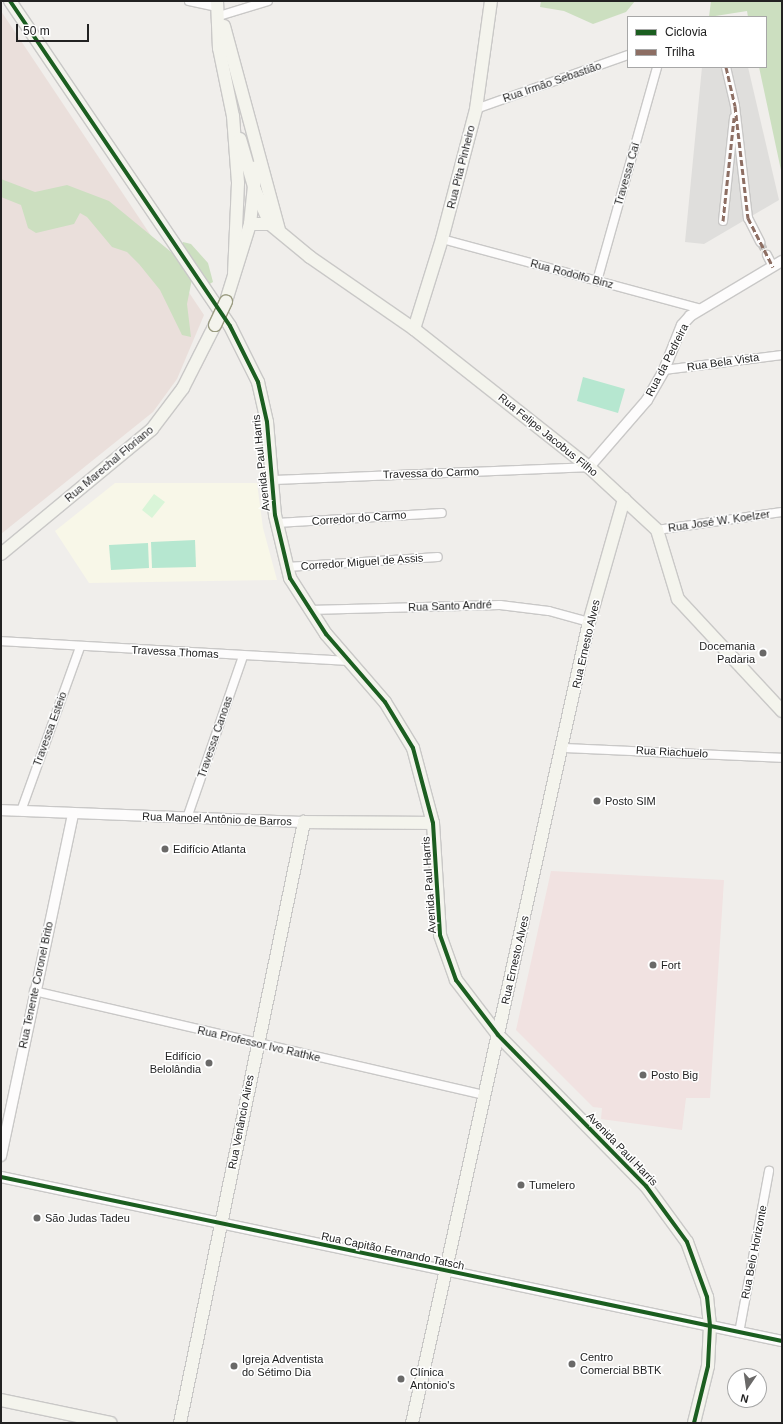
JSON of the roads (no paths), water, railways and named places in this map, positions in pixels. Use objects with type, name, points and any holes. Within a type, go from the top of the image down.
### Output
[{"type":"main road","name":"Avenida Paul Harris","points":[[10,1],[210,301],[230,326],[259,389],[267,422],[277,523],[287,567],[309,610],[407,735],[433,823],[438,914],[448,962],[468,999],[498,1035],[667,1211],[699,1270],[710,1326],[708,1366],[694,1423]]},
{"type":"main road","name":"Rua Pita Pinheiro","points":[[414,329],[442,239],[476,109],[491,1]]},
{"type":"main road","points":[[218,11],[233,91],[257,156],[275,222],[286,240]]},
{"type":"main road","points":[[233,91],[233,116],[238,183],[234,272]]},
{"type":"main road","points":[[233,116],[255,190],[270,224],[250,224]]},
{"type":"main road","name":"Rua Marechal Floriano","points":[[1,554],[152,429],[183,388],[209,340],[226,300],[250,224],[255,190],[257,156]]},
{"type":"main road","name":"Rua Felipe Jacobus Filho","points":[[270,224],[286,240],[414,329],[589,467],[657,530],[678,599],[782,711]]},
{"type":"main road","name":"Rua Ernesto Alves","points":[[412,1423],[563,748],[589,622],[624,499]]},
{"type":"main road","name":"Rua Manoel Antônio de Barros","points":[[304,822],[433,823]]},
{"type":"main road","name":"Rua Venâncio Aires","points":[[180,1423],[304,822]]},
{"type":"main road","points":[[1,1400],[111,1423]]},
{"type":"street","points":[[189,1],[218,11],[268,1]]},
{"type":"street","name":"Rua Irmão Sebastião","points":[[476,109],[627,55]]},
{"type":"street","name":"Travessa Caí","points":[[597,281],[657,68]]},
{"type":"street","points":[[726,68],[735,106],[748,218],[760,242]]},
{"type":"street","points":[[723,221],[735,106]]},
{"type":"street","name":"Rua Rodolfo Binz","points":[[442,239],[702,309]]},
{"type":"street","points":[[767,255],[778,264]]},
{"type":"street","name":"Rua da Pedreira","points":[[589,467],[632,419],[664,370],[682,325],[702,309],[778,264]]},
{"type":"street","name":"Rua Bela Vista","points":[[664,370],[782,355]]},
{"type":"street","name":"Travessa do Carmo","points":[[272,480],[589,467]]},
{"type":"street","name":"Rua José W. Koelzer","points":[[657,530],[782,512]]},
{"type":"street","name":"Corredor do Carmo","points":[[277,523],[442,513]]},
{"type":"street","name":"Corredor Miguel de Assis","points":[[287,567],[438,557]]},
{"type":"street","name":"Rua Santo André","points":[[309,610],[500,605],[550,611],[589,622]]},
{"type":"street","name":"Travessa Thomas","points":[[1,641],[80,647],[349,661]]},
{"type":"street","name":"Travessa Esteio","points":[[21,810],[80,647]]},
{"type":"street","name":"Travessa Canoas","points":[[187,818],[243,656]]},
{"type":"street","name":"Rua Riachuelo","points":[[563,748],[782,758]]},
{"type":"street","name":"Rua Manoel Antônio de Barros","points":[[1,810],[304,822]]},
{"type":"street","name":"Rua Tenente Coronel Brito","points":[[1,1156],[34,991],[73,813]]},
{"type":"street","name":"Rua Professor Ivo Rathke","points":[[34,991],[257,1044],[485,1094]]},
{"type":"street","name":"Rua Belo Horizonte","points":[[739,1333],[770,1171]]},
{"type":"street","name":"Rua Capitão Fernando Tatsch","points":[[1,1177],[739,1333],[782,1340]]},
{"type":"tunnel","points":[[760,242],[767,255]]},
{"type":"place","name":"Docemania Padaria","points":[[763,653]]},
{"type":"place","name":"Posto SIM","points":[[597,801]]},
{"type":"place","name":"Edifício Atlanta","points":[[165,849]]},
{"type":"place","name":"Fort","points":[[653,965]]},
{"type":"place","name":"Edifício Belolândia","points":[[209,1063]]},
{"type":"place","name":"Posto Big","points":[[643,1075]]},
{"type":"place","name":"Tumelero","points":[[521,1185]]},
{"type":"place","name":"São Judas Tadeu","points":[[37,1218]]},
{"type":"place","name":"Centro Comercial BBTK","points":[[572,1364]]},
{"type":"place","name":"Igreja Adventista do Sétimo Dia","points":[[234,1366]]},
{"type":"place","name":"Clínica Antonio's","points":[[401,1379]]}]
